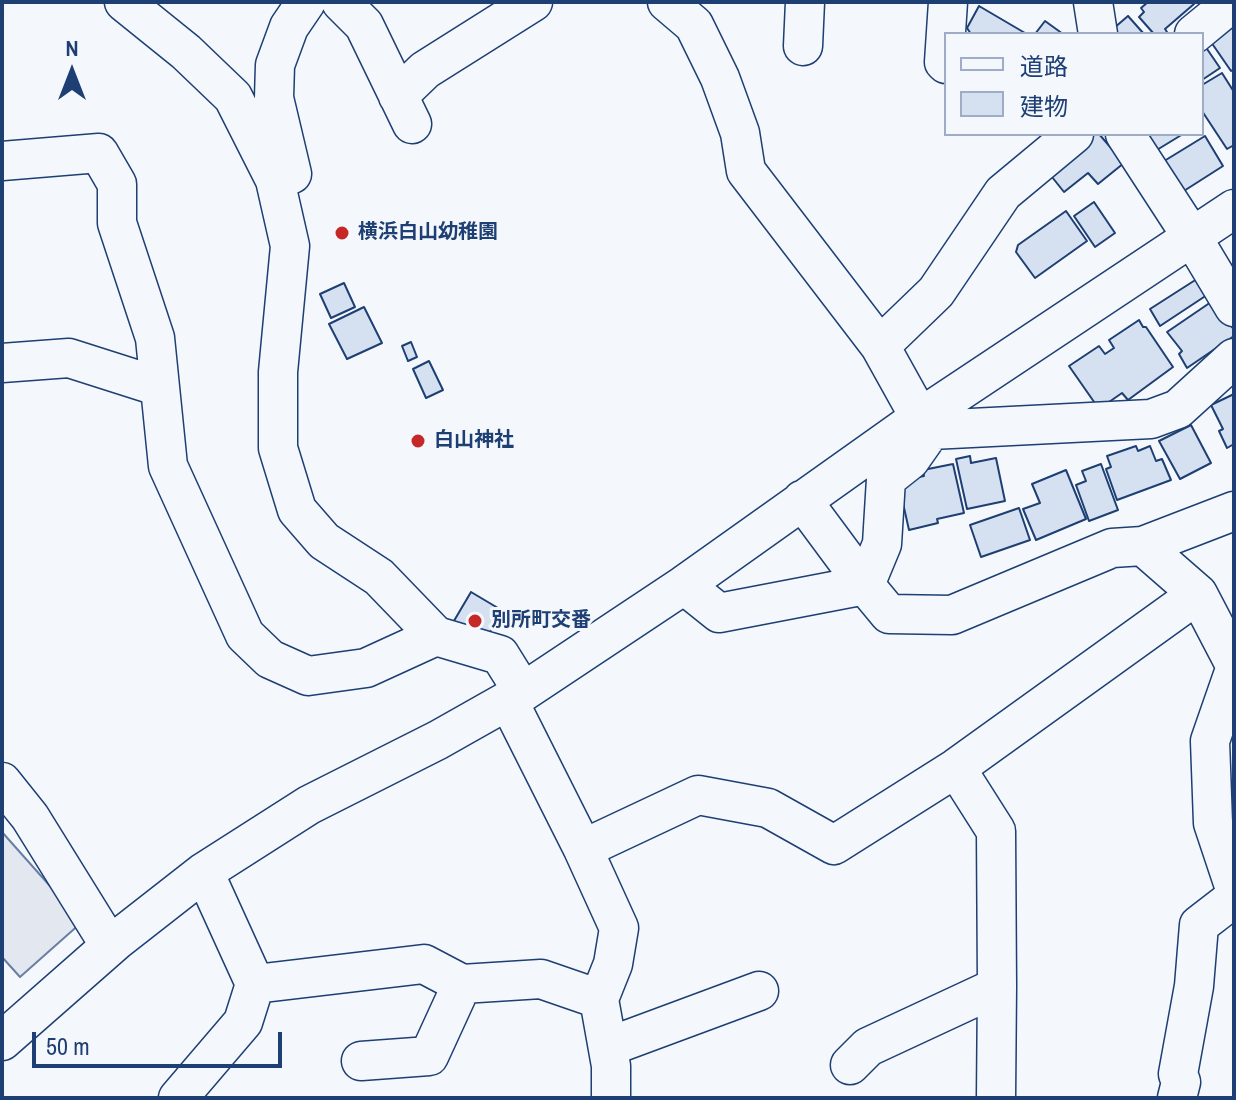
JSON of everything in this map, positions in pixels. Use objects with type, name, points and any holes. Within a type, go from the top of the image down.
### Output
[{"type":"street","points":[[124,2],[186,52],[233,97],[275,180],[290,246],[278,372],[278,448],[297,510],[324,541],[379,577],[436,636],[500,655],[515,696],[619,928],[613,964],[599,999],[611,1066],[611,1098]]},
{"type":"street","points":[[275,180],[292,174],[274,98],[275,65],[289,27],[306,2]]},
{"type":"street","points":[[341,2],[364,25],[405,110],[425,70],[533,2]]},
{"type":"street","points":[[667,2],[694,25],[720,78],[740,133],[746,171],[880,346],[921,424],[910,460],[886,479],[882,544],[865,585]]},
{"type":"street","points":[[803,46],[805,2]]},
{"type":"street","points":[[946,32],[948,2]]},
{"type":"street","points":[[1093,2],[1098,32]]},
{"type":"street","points":[[1196,32],[1233,2]]},
{"type":"street","points":[[880,346],[936,292],[1003,193],[1072,136]]},
{"type":"street","points":[[1126,136],[1234,307]]},
{"type":"street","points":[[2,161],[99,153],[117,184],[117,223],[155,338],[168,466],[245,635],[270,659],[308,676],[366,668],[436,636]]},
{"type":"street","points":[[2,1041],[110,946],[204,872],[309,805],[438,740],[515,696],[684,585],[802,500],[921,424],[1234,209]]},
{"type":"street","points":[[2,363],[69,358],[160,387]]},
{"type":"street","points":[[921,424],[1151,419],[1178,409],[1234,358]]},
{"type":"street","points":[[802,500],[889,614],[952,615],[1112,548],[1143,546],[1234,511]]},
{"type":"street","points":[[1143,546],[1198,594],[1234,663]]},
{"type":"street","points":[[684,585],[719,613],[865,585]]},
{"type":"street","points":[[583,849],[698,795],[768,808],[834,845],[956,768],[1198,594]]},
{"type":"street","points":[[1234,672],[1210,741],[1213,823],[1234,886]]},
{"type":"street","points":[[956,768],[996,831],[996,1098]]},
{"type":"street","points":[[2,782],[30,817],[110,946]]},
{"type":"street","points":[[178,1098],[243,1022],[255,984],[204,872]]},
{"type":"street","points":[[1177,1098],[1181,1082],[1178,1074],[1194,986],[1199,925],[1234,898]]},
{"type":"street","points":[[255,984],[424,964],[462,984],[541,979],[599,999]]},
{"type":"street","points":[[361,1061],[429,1056],[462,984]]},
{"type":"street","points":[[850,1065],[868,1047],[997,987]]},
{"type":"street","points":[[608,1047],[759,991]]},
{"type":"shaded area","points":[[2,832],[82,922],[20,977],[2,957]]},
{"type":"building","points":[[1148,2],[1194,4],[1165,29],[1167,32],[1152,32],[1139,17],[1144,12],[1141,8]]},
{"type":"building","points":[[979,6],[1023,32],[970,32],[967,28]]},
{"type":"building","points":[[1128,16],[1142,32],[1109,32]]},
{"type":"building","points":[[1045,21],[1060,32],[1037,32]]},
{"type":"building","points":[[1234,26],[1234,69],[1231,71],[1211,42]]},
{"type":"building","points":[[1204,47],[1220,68],[1204,79]]},
{"type":"building","points":[[1222,73],[1234,92],[1234,145],[1227,149],[1204,114],[1204,84]]},
{"type":"building","points":[[1092,136],[1101,136],[1124,163],[1098,184],[1088,173],[1064,192],[1048,172]]},
{"type":"building","points":[[1134,136],[1180,136],[1147,156]]},
{"type":"building","points":[[1205,136],[1223,166],[1176,196],[1156,166]]},
{"type":"building","points":[[1094,202],[1115,233],[1095,247],[1074,216]]},
{"type":"building","points":[[1066,211],[1087,241],[1035,278],[1016,252],[1018,245]]},
{"type":"building","points":[[1200,277],[1210,293],[1160,326],[1150,309]]},
{"type":"building","points":[[344,283],[355,307],[331,318],[320,294]]},
{"type":"building","points":[[1214,300],[1234,330],[1234,336],[1187,368],[1179,354],[1182,351],[1167,332]]},
{"type":"building","points":[[364,307],[382,343],[347,359],[329,324]]},
{"type":"building","points":[[1139,320],[1173,367],[1128,400],[1122,393],[1099,409],[1069,366],[1099,346],[1105,354],[1114,348],[1109,340]]},
{"type":"building","points":[[411,342],[417,357],[408,361],[402,346]]},
{"type":"building","points":[[429,361],[443,390],[426,398],[413,369]]},
{"type":"building","points":[[1234,394],[1234,444],[1227,448],[1219,431],[1223,429],[1211,405]]},
{"type":"building","points":[[1191,425],[1211,463],[1180,479],[1159,441]]},
{"type":"building","points":[[1136,446],[1138,451],[1150,446],[1156,461],[1162,459],[1171,480],[1117,500],[1106,469],[1111,467],[1107,456]]},
{"type":"building","points":[[970,456],[971,463],[996,458],[1005,501],[967,509],[956,459]]},
{"type":"building","points":[[953,464],[964,513],[909,530],[898,481],[924,476],[923,470]]},
{"type":"building","points":[[1101,464],[1118,510],[1089,521],[1076,485],[1086,481],[1082,471]]},
{"type":"building","points":[[1066,470],[1086,519],[1036,540],[1023,509],[1040,503],[1032,484]]},
{"type":"building","points":[[1019,508],[1030,540],[981,557],[970,525]]},
{"type":"building","name":"別所町交番","points":[[471,592],[503,611],[484,643],[448,631]]},
{"type":"place","name":"横浜白山幼稚園","points":[[342,233]]},
{"type":"place","name":"白山神社","points":[[418,441]]},
{"type":"place","name":"別所町交番","points":[[475,621]]}]
